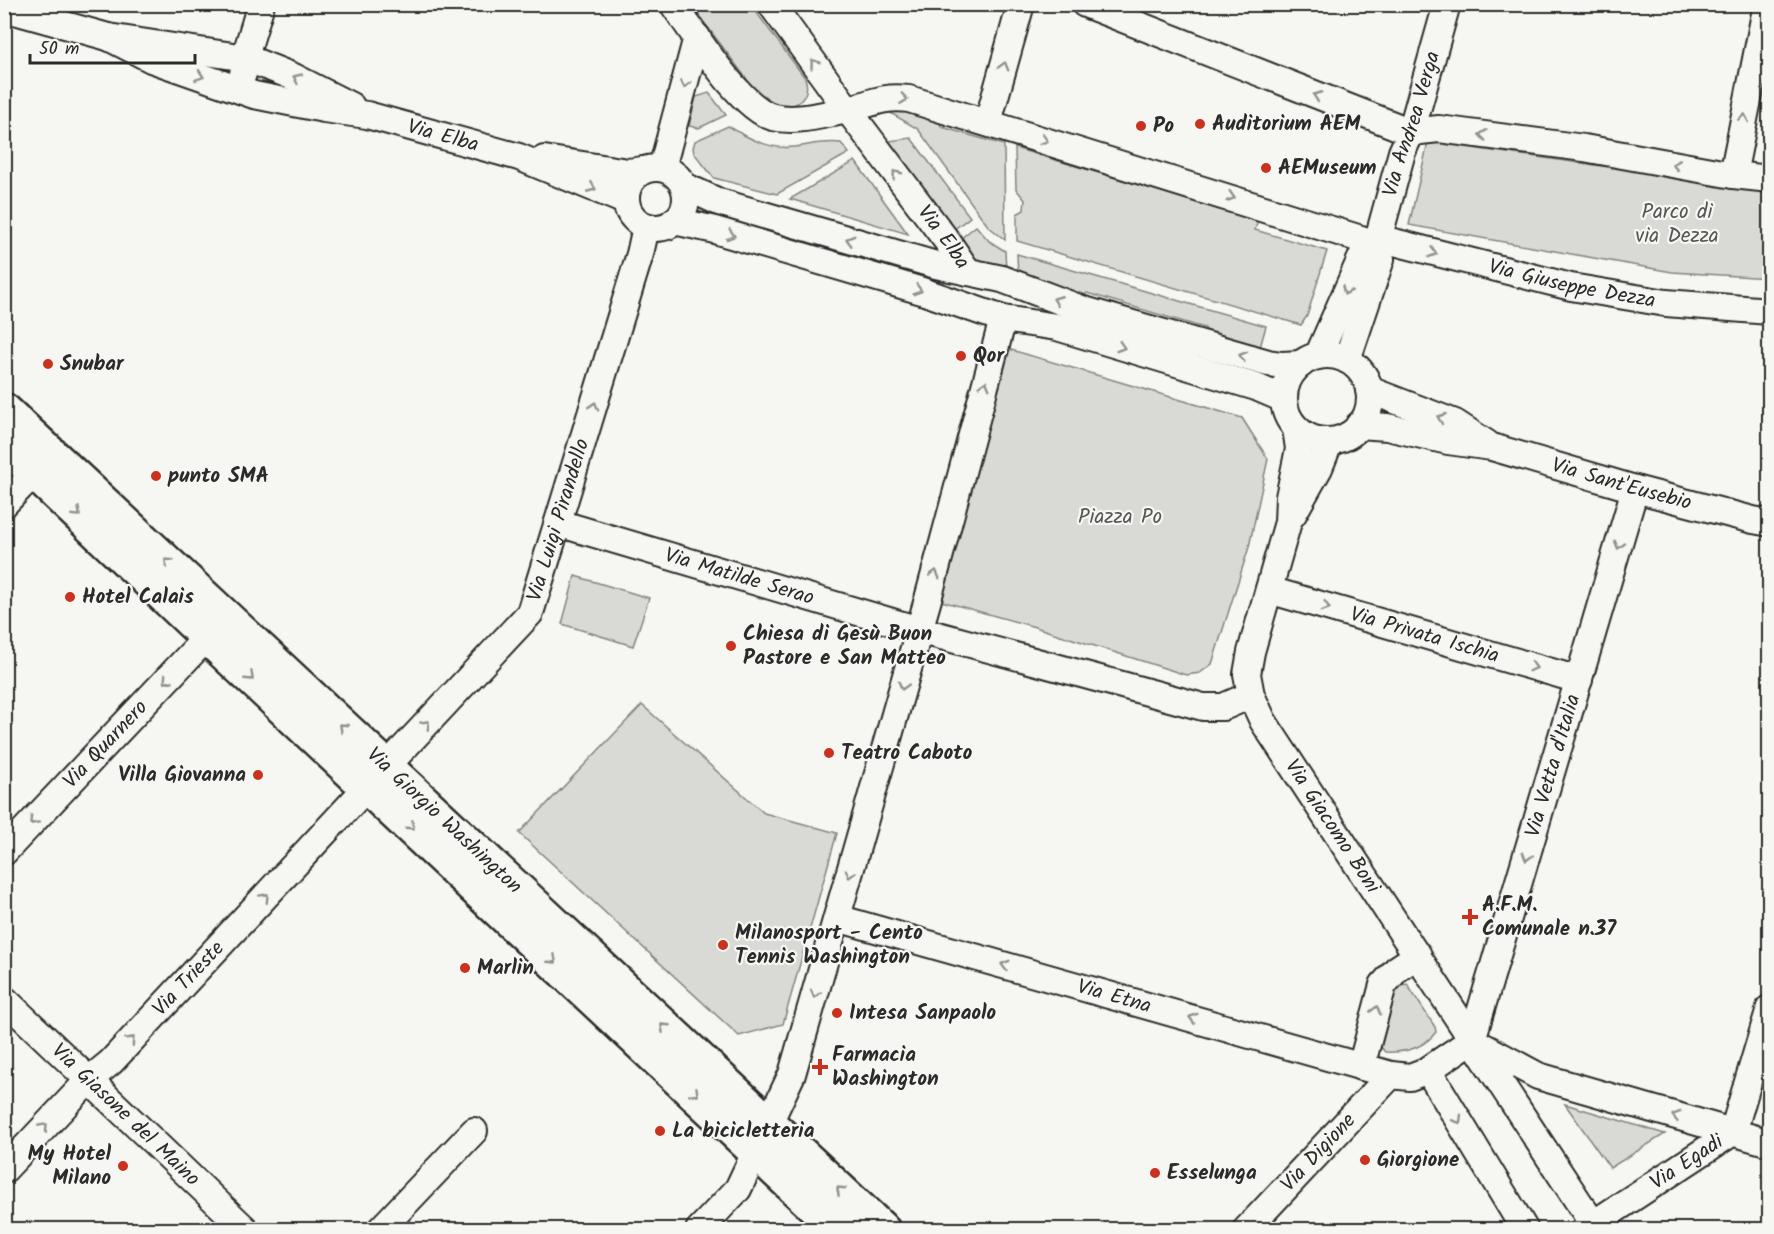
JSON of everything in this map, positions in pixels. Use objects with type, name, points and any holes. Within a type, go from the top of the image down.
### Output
[{"type":"street","points":[[254,95],[243,74],[261,4]]},
{"type":"street","points":[[673,4],[739,94],[760,111],[772,116],[786,119],[801,118],[848,110],[873,100],[899,98],[988,122],[1377,243]]},
{"type":"street","name":"Via Elba","points":[[771,4],[968,272]]},
{"type":"street","points":[[988,122],[1021,4]]},
{"type":"street","points":[[1085,4],[1411,132],[1439,129],[1573,146],[1733,175],[1770,179]]},
{"type":"street","name":"Via Andrea Verga","points":[[1377,243],[1447,4]]},
{"type":"street","points":[[1733,175],[1767,4]]},
{"type":"street","name":"Via Elba","points":[[4,8],[108,37],[246,58],[294,76],[367,115]]},
{"type":"street","name":"Via Elba","points":[[108,37],[151,59],[254,95],[367,115],[519,157],[626,201]]},
{"type":"street","points":[[652,169],[697,37]]},
{"type":"street","name":"Via Elba","points":[[519,157],[563,160],[628,172],[652,169]]},
{"type":"street","points":[[652,169],[675,175],[684,186],[686,197],[684,208],[674,221],[664,227],[639,224],[630,214],[626,194],[631,180],[652,169]]},
{"type":"street","name":"Via Elba","points":[[684,186],[719,202],[936,265],[968,272]]},
{"type":"street","name":"Via Elba","points":[[674,221],[711,229],[889,281],[1003,319]]},
{"type":"street","name":"Via Luigi Pirandello","points":[[377,776],[530,613],[640,254],[646,226]]},
{"type":"street","name":"Via Giuseppe Dezza","points":[[1377,243],[1394,242],[1571,287],[1666,303],[1770,311]]},
{"type":"street","points":[[968,272],[1007,280],[1084,310],[1263,362],[1282,365],[1309,360],[1331,355],[1347,360],[1360,371],[1369,390],[1368,406],[1359,425],[1347,435],[1329,441],[1311,438],[1296,428],[1288,417],[1284,399],[1287,380],[1309,360],[1363,254],[1377,243]]},
{"type":"street","points":[[1347,360],[1381,259],[1377,243]]},
{"type":"street","points":[[699,1230],[738,1189],[792,1074],[919,630],[1003,319],[1057,327],[1256,387],[1284,399]]},
{"type":"street","name":"Via Sant'Eusebio","points":[[1369,390],[1455,423],[1492,447]]},
{"type":"street","name":"Via Giorgio Washington","points":[[4,410],[43,463],[763,1137],[883,1230]]},
{"type":"street","name":"Via Sant'Eusebio","points":[[1359,425],[1387,427],[1448,441],[1492,447],[1764,524]]},
{"type":"street","points":[[919,630],[1203,707],[1223,707],[1251,695],[1247,674],[1251,652],[1288,522],[1289,497],[1299,449],[1296,428]]},
{"type":"street","points":[[1288,522],[1319,468],[1329,441]]},
{"type":"street","name":"Via Giorgio Washington","points":[[4,444],[43,463]]},
{"type":"street","points":[[4,504],[43,463]]},
{"type":"street","name":"Via Vetta d'Italia","points":[[1472,1040],[1635,489]]},
{"type":"street","name":"Via Matilde Serao","points":[[558,523],[919,630]]},
{"type":"street","name":"Via Privata Ischia","points":[[1269,590],[1579,680]]},
{"type":"street","name":"Via Quarnero","points":[[4,852],[217,627]]},
{"type":"street","name":"Via Giacomo Boni","points":[[1251,695],[1263,721],[1418,955],[1592,1227]]},
{"type":"street","name":"Via Trieste","points":[[4,1170],[89,1080],[111,1062],[377,776]]},
{"type":"street","name":"Via Etna","points":[[837,918],[1391,1075],[1410,1077],[1428,1070]]},
{"type":"street","points":[[1362,1067],[1383,986],[1397,969],[1418,955]]},
{"type":"street","name":"Via Giasone del Maino","points":[[4,999],[246,1230]]},
{"type":"street","name":"Via Egadi","points":[[1592,1227],[1733,1132],[1770,1008]]},
{"type":"street","points":[[1472,1040],[1428,1070],[1525,1230]]},
{"type":"street","name":"Via Giacomo Boni","points":[[1472,1040],[1538,1077],[1770,1143]]},
{"type":"street","name":"Via Digione","points":[[1246,1230],[1391,1075]]},
{"type":"street","points":[[380,1230],[474,1131]]},
{"type":"street","name":"Via Giorgio Washington","points":[[763,1137],[839,1230]]},
{"type":"green space","points":[[691,5],[751,5],[805,78],[807,88],[801,101],[786,106],[758,94]]},
{"type":"green space","points":[[709,93],[726,115],[699,128],[689,126],[696,97]]},
{"type":"green space","points":[[895,108],[936,118],[942,127],[1004,145],[1005,240],[988,226],[918,129],[887,111]]},
{"type":"green space","points":[[728,126],[767,145],[794,147],[841,143],[849,153],[777,194],[714,178],[694,153],[695,141]]},
{"type":"green space","points":[[911,138],[970,217],[948,234],[945,217],[889,141]]},
{"type":"green space","name":"Parco di via Dezza","points":[[1428,142],[1769,189],[1769,278],[1672,272],[1409,225]]},
{"type":"green space","points":[[1015,148],[1258,220],[1255,230],[1327,251],[1307,316],[1301,325],[1017,241],[1017,214],[1024,210],[1025,200],[1016,189]]},
{"type":"green space","points":[[855,161],[908,234],[790,199]]},
{"type":"green space","points":[[976,226],[989,241],[1005,251],[1006,270],[980,264],[955,243]]},
{"type":"green space","points":[[1017,254],[1266,326],[1259,351],[1209,337],[1205,328],[1087,293],[1078,299],[1018,275]]},
{"type":"green space","name":"Piazza Po","points":[[1005,348],[1242,418],[1268,459],[1249,547],[1212,664],[1200,673],[1186,675],[1035,627],[934,599]]},
{"type":"green space","points":[[575,576],[649,598],[633,646],[562,624]]},
{"type":"green space","name":"Milanosport - Cento Tennis Washington","points":[[642,705],[764,813],[837,833],[783,1024],[739,1036],[519,833]]},
{"type":"green space","points":[[1407,984],[1436,1032],[1431,1038],[1413,1049],[1385,1052],[1381,1047],[1395,994],[1399,986]]},
{"type":"green space","points":[[1565,1104],[1665,1134],[1610,1168]]},
{"type":"place","name":"Auditorium AEM","points":[[1200,124]]},
{"type":"place","name":"Po","points":[[1141,126]]},
{"type":"place","name":"AEMuseum","points":[[1266,168]]},
{"type":"place","name":"Qor","points":[[961,356]]},
{"type":"place","name":"Snubar","points":[[48,364]]},
{"type":"place","name":"punto SMA","points":[[156,476]]},
{"type":"place","name":"Hotel Calais","points":[[70,597]]},
{"type":"place","name":"Chiesa di Gesù Buon Pastore e San Matteo","points":[[731,646]]},
{"type":"place","name":"Teatro Caboto","points":[[829,753]]},
{"type":"place","name":"Villa Giovanna","points":[[258,775]]},
{"type":"place","name":"A.F.M. Comunale n.37","points":[[1470,917]]},
{"type":"place","name":"Milanosport - Cento Tennis Washington","points":[[723,945]]},
{"type":"place","name":"Marlin","points":[[465,968]]},
{"type":"place","name":"Intesa Sanpaolo","points":[[837,1013]]},
{"type":"place","name":"Farmacia Washington","points":[[820,1067]]},
{"type":"place","name":"La bicicletteria","points":[[660,1131]]},
{"type":"place","name":"Giorgione","points":[[1365,1160]]},
{"type":"place","name":"My Hotel Milano","points":[[123,1166]]},
{"type":"place","name":"Esselunga","points":[[1155,1173]]}]
